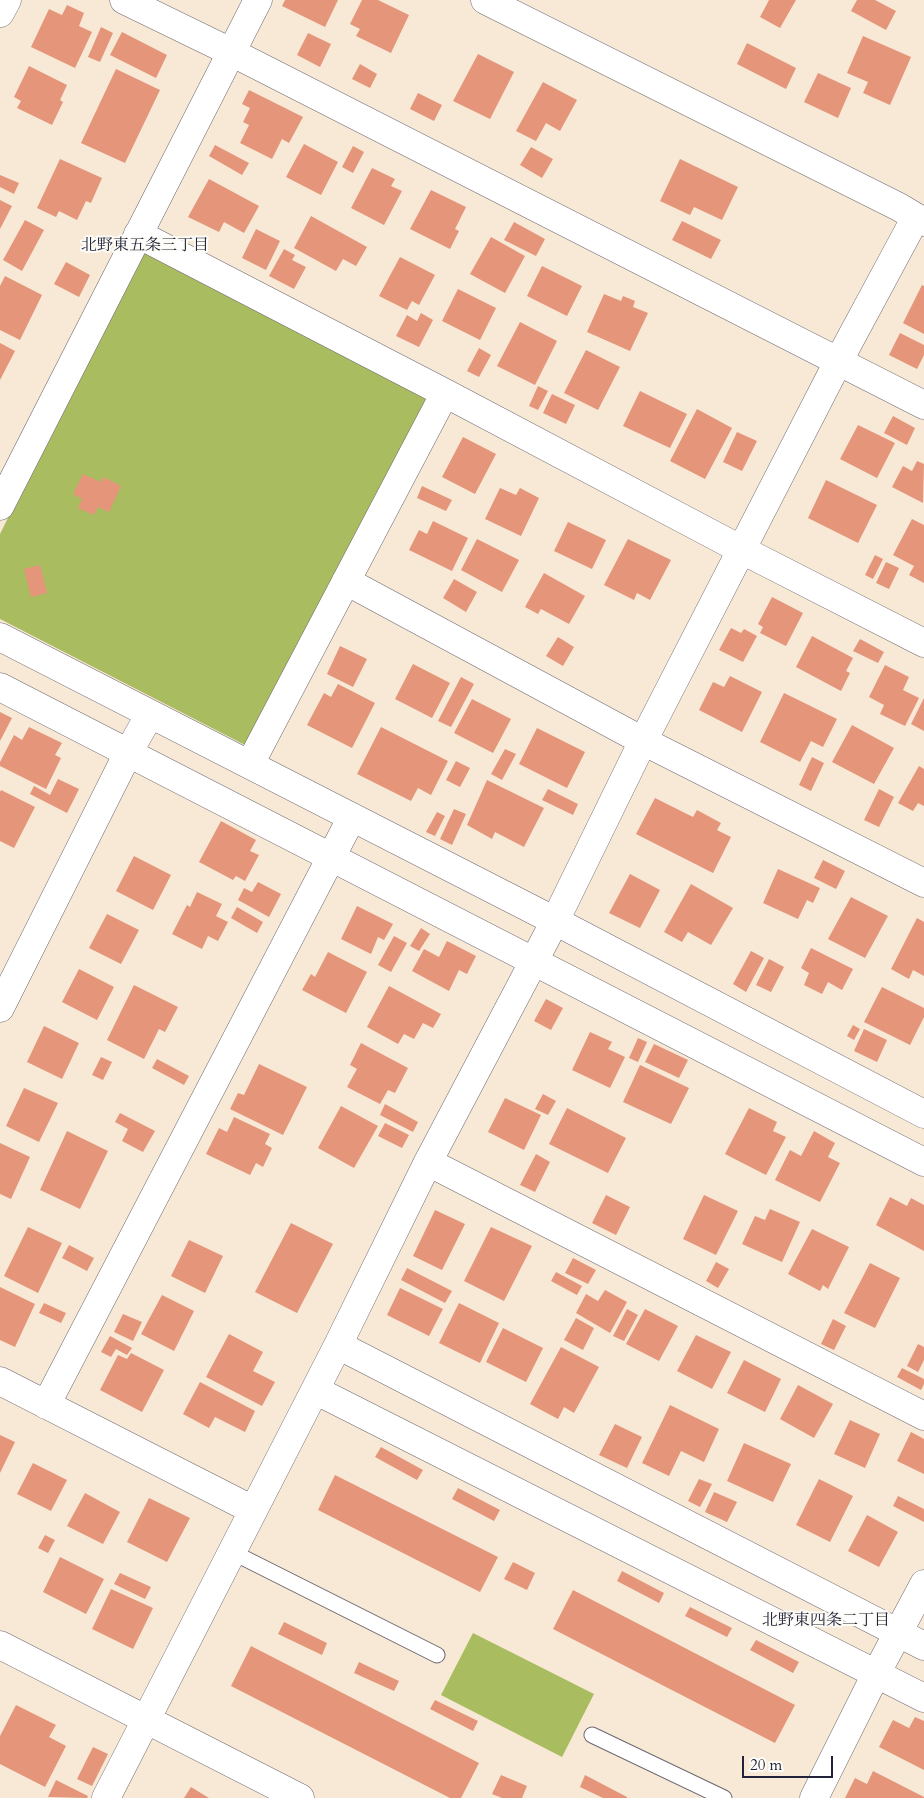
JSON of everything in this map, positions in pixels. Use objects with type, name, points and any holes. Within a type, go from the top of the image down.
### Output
[{"type":"street","points":[[0,13],[6,0]]},
{"type":"street","points":[[124,0],[231,52],[924,405]]},
{"type":"street","points":[[0,506],[258,0]]},
{"type":"street","points":[[106,1798],[338,1345],[428,1162],[555,921],[643,741],[838,362],[920,220],[899,207],[485,0]]},
{"type":"street","points":[[138,234],[742,550],[924,643]]},
{"type":"street","points":[[250,764],[445,393]]},
{"type":"street","points":[[346,581],[643,741],[924,882]]},
{"type":"street","points":[[0,637],[555,921],[924,1114]]},
{"type":"street","points":[[0,687],[924,1162]]},
{"type":"street","points":[[0,1008],[128,753],[150,714]]},
{"type":"street","points":[[46,1405],[352,817]]},
{"type":"street","points":[[428,1162],[924,1416]]},
{"type":"street","points":[[338,1345],[924,1646]]},
{"type":"street","points":[[0,1381],[253,1510]]},
{"type":"street","points":[[315,1390],[924,1698]]},
{"type":"street","points":[[814,1798],[876,1674],[924,1584]]},
{"type":"street","points":[[0,1645],[300,1798]]},
{"type":"lane","points":[[232,1552],[437,1655]]},
{"type":"lane","points":[[592,1735],[724,1798]]},
{"type":"green space","points":[[142,250],[430,397],[247,746],[0,619],[0,534]]},
{"type":"green space","points":[[473,1633],[594,1694],[562,1757],[441,1695]]},
{"type":"building","points":[[285,0],[338,0],[325,27],[282,6]]},
{"type":"building","points":[[362,0],[378,0],[409,15],[391,53],[356,36],[360,29],[350,24]]},
{"type":"building","points":[[769,0],[796,0],[780,28],[760,17]]},
{"type":"building","points":[[857,0],[875,0],[896,11],[886,30],[851,11]]},
{"type":"building","points":[[67,5],[84,13],[79,26],[92,32],[75,68],[31,47],[49,9],[62,15]]},
{"type":"building","points":[[101,27],[113,33],[100,62],[88,57]]},
{"type":"building","points":[[122,32],[167,55],[156,78],[110,55]]},
{"type":"building","points":[[308,33],[331,44],[320,67],[297,55]]},
{"type":"building","points":[[863,36],[911,57],[890,105],[863,93],[868,82],[847,73]]},
{"type":"building","points":[[747,43],[796,68],[786,89],[737,64]]},
{"type":"building","points":[[478,54],[514,72],[490,119],[453,101]]},
{"type":"building","points":[[360,64],[377,74],[370,88],[352,79]]},
{"type":"building","points":[[29,66],[67,85],[60,100],[63,102],[52,125],[17,108],[21,101],[14,97]]},
{"type":"building","points":[[116,69],[160,90],[125,163],[81,143]]},
{"type":"building","points":[[818,73],[851,88],[838,118],[804,102]]},
{"type":"building","points":[[543,82],[577,100],[560,131],[546,123],[536,141],[516,131]]},
{"type":"building","points":[[249,90],[303,117],[289,143],[282,139],[272,159],[240,143],[249,125],[243,122],[250,108],[242,104]]},
{"type":"building","points":[[418,93],[442,105],[434,121],[410,109]]},
{"type":"building","points":[[304,144],[338,162],[321,195],[286,177]]},
{"type":"building","points":[[215,145],[249,163],[242,175],[209,156]]},
{"type":"building","points":[[353,146],[364,152],[353,173],[342,167]]},
{"type":"building","points":[[531,147],[553,159],[542,178],[520,165]]},
{"type":"building","points":[[60,159],[102,178],[91,203],[86,201],[77,220],[59,211],[56,217],[37,208]]},
{"type":"building","points":[[680,159],[738,187],[722,220],[694,207],[690,215],[660,201]]},
{"type":"building","points":[[372,168],[395,179],[391,186],[402,191],[384,225],[351,208]]},
{"type":"building","points":[[0,175],[19,183],[14,194],[0,187]]},
{"type":"building","points":[[209,179],[259,206],[244,233],[224,222],[219,232],[188,217]]},
{"type":"building","points":[[431,190],[466,207],[455,229],[459,231],[450,249],[410,229]]},
{"type":"building","points":[[0,200],[12,206],[0,229]]},
{"type":"building","points":[[311,216],[367,247],[356,266],[343,259],[336,271],[294,248]]},
{"type":"building","points":[[25,220],[44,230],[22,271],[3,260]]},
{"type":"building","points":[[682,221],[721,240],[711,259],[672,240]]},
{"type":"building","points":[[514,222],[545,239],[536,256],[504,240]]},
{"type":"building","points":[[256,229],[280,241],[266,270],[242,258]]},
{"type":"building","points":[[491,237],[525,256],[505,293],[470,274]]},
{"type":"building","points":[[284,249],[295,255],[292,260],[306,267],[294,289],[269,276]]},
{"type":"building","points":[[400,257],[435,275],[419,305],[412,301],[407,310],[379,296]]},
{"type":"building","points":[[66,262],[90,275],[79,297],[54,284]]},
{"type":"building","points":[[542,266],[582,286],[567,316],[527,296]]},
{"type":"building","points":[[5,276],[42,295],[20,340],[0,330],[0,286]]},
{"type":"building","points":[[922,285],[924,286],[924,334],[903,323]]},
{"type":"building","points":[[458,289],[496,308],[480,340],[442,321]]},
{"type":"building","points":[[604,294],[621,301],[623,296],[635,301],[633,307],[648,313],[630,351],[587,332]]},
{"type":"building","points":[[421,313],[433,320],[419,347],[396,336],[407,315],[417,321]]},
{"type":"building","points":[[520,322],[557,341],[535,385],[497,366]]},
{"type":"building","points":[[900,333],[924,345],[924,355],[917,369],[889,355]]},
{"type":"building","points":[[0,343],[15,351],[0,380]]},
{"type":"building","points":[[479,348],[491,355],[479,377],[467,371]]},
{"type":"building","points":[[586,350],[620,367],[598,410],[564,393]]},
{"type":"building","points":[[538,386],[548,391],[538,410],[529,406]]},
{"type":"building","points":[[640,391],[687,414],[670,448],[623,426]]},
{"type":"building","points":[[552,394],[575,405],[566,424],[543,413]]},
{"type":"building","points":[[697,409],[732,428],[705,479],[670,461]]},
{"type":"building","points":[[893,416],[915,428],[907,445],[884,433]]},
{"type":"building","points":[[858,425],[895,443],[877,478],[840,459]]},
{"type":"building","points":[[737,432],[757,441],[742,471],[723,462]]},
{"type":"building","points":[[463,437],[496,454],[475,494],[442,477]]},
{"type":"building","points":[[917,461],[924,464],[923,503],[892,487],[903,466],[912,471]]},
{"type":"building","points":[[83,474],[101,482],[103,477],[121,486],[109,512],[98,507],[94,515],[78,508],[82,499],[73,494]]},
{"type":"building","points":[[826,480],[877,505],[858,543],[808,518]]},
{"type":"building","points":[[422,486],[452,500],[446,511],[417,498]]},
{"type":"building","points":[[500,488],[516,495],[520,488],[539,498],[521,536],[485,519]]},
{"type":"building","points":[[912,519],[924,525],[924,583],[909,575],[914,566],[893,555]]},
{"type":"building","points":[[433,521],[468,538],[452,571],[409,550],[419,530],[427,534]]},
{"type":"building","points":[[568,522],[606,540],[592,569],[554,551]]},
{"type":"building","points":[[477,539],[519,560],[502,592],[461,570]]},
{"type":"building","points":[[628,539],[671,560],[650,600],[637,593],[634,600],[604,585]]},
{"type":"building","points":[[875,555],[883,559],[873,579],[865,575]]},
{"type":"building","points":[[886,562],[899,568],[889,589],[876,583]]},
{"type":"building","points":[[40,565],[47,593],[31,597],[24,569]]},
{"type":"building","points":[[544,573],[585,596],[569,624],[541,609],[538,614],[525,607]]},
{"type":"building","points":[[454,579],[477,592],[466,612],[443,598]]},
{"type":"building","points":[[772,597],[803,613],[786,646],[760,633],[763,627],[758,624]]},
{"type":"building","points":[[731,628],[741,633],[744,629],[757,636],[743,662],[719,650]]},
{"type":"building","points":[[812,636],[853,658],[846,671],[850,673],[841,691],[796,667]]},
{"type":"building","points":[[558,637],[574,647],[563,666],[546,656]]},
{"type":"building","points":[[860,639],[884,652],[878,663],[853,651]]},
{"type":"building","points":[[340,646],[367,659],[353,687],[327,674]]},
{"type":"building","points":[[413,664],[450,683],[432,718],[395,699]]},
{"type":"building","points":[[885,665],[909,677],[903,690],[919,698],[905,726],[880,714],[884,705],[869,697]]},
{"type":"building","points":[[730,676],[762,692],[742,732],[699,710],[713,682],[724,687]]},
{"type":"building","points":[[461,677],[474,684],[451,727],[438,721]]},
{"type":"building","points":[[338,684],[375,703],[352,748],[307,725],[324,693],[331,697]]},
{"type":"building","points":[[784,693],[837,719],[823,747],[811,741],[800,762],[760,742]]},
{"type":"building","points":[[924,698],[924,731],[911,724]]},
{"type":"building","points":[[472,699],[511,719],[493,753],[454,733]]},
{"type":"building","points":[[0,712],[12,718],[0,741]]},
{"type":"building","points":[[852,725],[894,748],[874,784],[832,762]]},
{"type":"building","points":[[29,727],[62,743],[55,755],[61,758],[46,789],[0,766],[0,762],[14,735],[22,740]]},
{"type":"building","points":[[381,727],[448,761],[431,795],[418,788],[411,801],[357,774]]},
{"type":"building","points":[[537,728],[585,752],[567,788],[519,764]]},
{"type":"building","points":[[505,749],[516,754],[502,780],[491,774]]},
{"type":"building","points":[[812,757],[824,763],[811,791],[799,785]]},
{"type":"building","points":[[456,761],[470,768],[460,787],[446,780]]},
{"type":"building","points":[[919,766],[924,769],[924,806],[918,803],[913,811],[898,803]]},
{"type":"building","points":[[58,779],[79,789],[67,813],[30,794],[34,786],[50,795]]},
{"type":"building","points":[[487,780],[544,808],[524,847],[495,832],[492,839],[467,825]]},
{"type":"building","points":[[548,789],[578,804],[573,815],[542,800]]},
{"type":"building","points":[[879,789],[894,797],[879,827],[864,820]]},
{"type":"building","points":[[1,790],[35,807],[14,848],[0,841]]},
{"type":"building","points":[[655,798],[693,817],[697,810],[721,823],[717,830],[731,837],[713,873],[636,834]]},
{"type":"building","points":[[454,809],[466,814],[452,845],[440,839]]},
{"type":"building","points":[[437,812],[445,816],[435,836],[426,832]]},
{"type":"building","points":[[221,821],[256,840],[250,851],[259,855],[245,881],[236,876],[233,880],[199,862]]},
{"type":"building","points":[[134,856],[171,875],[153,910],[116,891]]},
{"type":"building","points":[[823,860],[845,871],[836,889],[814,878]]},
{"type":"building","points":[[778,869],[820,888],[813,903],[807,900],[798,919],[763,903]]},
{"type":"building","points":[[630,874],[660,890],[640,928],[609,913]]},
{"type":"building","points":[[258,882],[281,894],[269,917],[238,900],[244,888],[252,892]]},
{"type":"building","points":[[691,884],[733,908],[711,945],[688,932],[682,942],[664,932]]},
{"type":"building","points":[[197,892],[222,904],[216,916],[228,922],[218,941],[208,936],[202,949],[172,934],[187,905],[190,907]]},
{"type":"building","points":[[851,897],[888,916],[865,958],[828,939]]},
{"type":"building","points":[[357,906],[393,924],[384,940],[378,937],[371,954],[341,939]]},
{"type":"building","points":[[237,907],[263,922],[257,933],[231,918]]},
{"type":"building","points":[[107,914],[139,930],[121,964],[89,948]]},
{"type":"building","points":[[917,918],[924,922],[924,976],[913,970],[909,979],[891,969]]},
{"type":"building","points":[[421,928],[430,934],[419,951],[410,946]]},
{"type":"building","points":[[394,936],[407,943],[391,972],[378,965]]},
{"type":"building","points":[[447,941],[476,956],[467,974],[459,970],[449,991],[412,971],[424,949],[439,957]]},
{"type":"building","points":[[811,948],[853,969],[842,990],[828,982],[822,994],[804,985],[809,973],[801,968]]},
{"type":"building","points":[[751,951],[764,958],[746,992],[733,984]]},
{"type":"building","points":[[328,952],[367,972],[346,1013],[302,990],[311,974],[315,977]]},
{"type":"building","points":[[769,959],[784,967],[771,992],[756,985]]},
{"type":"building","points":[[79,969],[114,987],[97,1020],[62,1002]]},
{"type":"building","points":[[134,985],[178,1007],[165,1032],[159,1029],[144,1059],[107,1040]]},
{"type":"building","points":[[389,986],[441,1014],[433,1028],[423,1023],[414,1039],[404,1034],[398,1044],[367,1027]]},
{"type":"building","points":[[882,987],[924,1008],[924,1017],[910,1045],[864,1022]]},
{"type":"building","points":[[546,999],[563,1008],[551,1030],[534,1021]]},
{"type":"building","points":[[853,1025],[860,1029],[854,1040],[847,1036]]},
{"type":"building","points":[[44,1026],[79,1043],[62,1079],[27,1062]]},
{"type":"building","points":[[864,1029],[887,1040],[877,1062],[854,1051]]},
{"type":"building","points":[[590,1032],[612,1042],[608,1049],[625,1057],[610,1088],[572,1070]]},
{"type":"building","points":[[638,1038],[647,1042],[638,1062],[629,1058]]},
{"type":"building","points":[[361,1043],[408,1068],[395,1093],[388,1090],[380,1104],[347,1087],[357,1069],[350,1065]]},
{"type":"building","points":[[654,1044],[688,1060],[679,1078],[645,1062]]},
{"type":"building","points":[[101,1057],[112,1062],[103,1080],[92,1075]]},
{"type":"building","points":[[157,1059],[189,1076],[184,1085],[152,1068]]},
{"type":"building","points":[[259,1064],[307,1087],[283,1135],[230,1109],[238,1093],[244,1095]]},
{"type":"building","points":[[640,1065],[689,1088],[671,1124],[623,1102]]},
{"type":"building","points":[[24,1088],[58,1103],[39,1142],[6,1126]]},
{"type":"building","points":[[543,1094],[556,1101],[548,1115],[535,1109]]},
{"type":"building","points":[[505,1098],[541,1115],[524,1150],[488,1132]]},
{"type":"building","points":[[385,1104],[418,1122],[413,1132],[380,1115]]},
{"type":"building","points":[[341,1106],[378,1126],[354,1168],[318,1148]]},
{"type":"building","points":[[567,1108],[626,1138],[608,1173],[549,1144]]},
{"type":"building","points":[[749,1108],[777,1122],[773,1131],[786,1137],[766,1175],[725,1154]]},
{"type":"building","points":[[120,1113],[155,1131],[143,1152],[122,1141],[128,1129],[115,1122]]},
{"type":"building","points":[[234,1117],[270,1134],[265,1144],[272,1148],[263,1167],[256,1163],[250,1175],[206,1154],[219,1128],[227,1132]]},
{"type":"building","points":[[385,1123],[409,1135],[402,1148],[378,1136]]},
{"type":"building","points":[[67,1131],[108,1151],[80,1209],[40,1190]]},
{"type":"building","points":[[814,1131],[835,1143],[828,1157],[840,1163],[820,1202],[775,1180],[790,1150],[801,1156]]},
{"type":"building","points":[[0,1143],[30,1157],[11,1199],[0,1194]]},
{"type":"building","points":[[536,1154],[550,1162],[535,1192],[520,1185]]},
{"type":"building","points":[[606,1195],[630,1207],[616,1235],[592,1223]]},
{"type":"building","points":[[704,1195],[738,1211],[716,1255],[683,1239]]},
{"type":"building","points":[[890,1197],[907,1206],[911,1198],[924,1205],[924,1251],[876,1225]]},
{"type":"building","points":[[770,1209],[800,1222],[782,1262],[742,1244],[755,1216],[765,1220]]},
{"type":"building","points":[[435,1210],[465,1224],[442,1270],[413,1256]]},
{"type":"building","points":[[291,1223],[333,1244],[297,1313],[255,1292]]},
{"type":"building","points":[[28,1227],[62,1243],[38,1293],[4,1276]]},
{"type":"building","points":[[491,1227],[532,1246],[504,1301],[464,1281]]},
{"type":"building","points":[[812,1229],[849,1247],[828,1289],[823,1285],[820,1291],[788,1274]]},
{"type":"building","points":[[189,1240],[223,1256],[205,1293],[171,1276]]},
{"type":"building","points":[[69,1245],[94,1258],[87,1271],[62,1258]]},
{"type":"building","points":[[573,1258],[596,1270],[588,1284],[565,1273]]},
{"type":"building","points":[[716,1262],[729,1269],[718,1288],[706,1281]]},
{"type":"building","points":[[870,1263],[900,1278],[875,1328],[844,1313]]},
{"type":"building","points":[[407,1268],[452,1291],[445,1303],[401,1280]]},
{"type":"building","points":[[556,1272],[582,1286],[577,1295],[551,1281]]},
{"type":"building","points":[[0,1287],[35,1304],[15,1347],[0,1340]]},
{"type":"building","points":[[400,1288],[443,1309],[429,1336],[387,1315]]},
{"type":"building","points":[[605,1290],[627,1302],[610,1333],[576,1313],[586,1294],[598,1301]]},
{"type":"building","points":[[162,1295],[194,1311],[174,1351],[141,1334]]},
{"type":"building","points":[[44,1303],[66,1313],[61,1323],[39,1313]]},
{"type":"building","points":[[459,1303],[499,1323],[480,1363],[439,1343]]},
{"type":"building","points":[[627,1309],[638,1315],[624,1341],[613,1336]]},
{"type":"building","points":[[645,1309],[678,1326],[659,1361],[626,1344]]},
{"type":"building","points":[[123,1314],[142,1322],[133,1341],[114,1332]]},
{"type":"building","points":[[576,1318],[594,1328],[583,1350],[564,1340]]},
{"type":"building","points":[[833,1319],[846,1326],[834,1350],[821,1344]]},
{"type":"building","points":[[503,1328],[543,1348],[526,1382],[486,1362]]},
{"type":"building","points":[[229,1334],[263,1352],[253,1371],[275,1382],[262,1406],[206,1377]]},
{"type":"building","points":[[696,1335],[731,1352],[712,1389],[677,1371]]},
{"type":"building","points":[[110,1336],[132,1348],[127,1355],[116,1349],[111,1357],[101,1352]]},
{"type":"building","points":[[918,1344],[924,1347],[924,1360],[918,1372],[907,1366]]},
{"type":"building","points":[[561,1347],[599,1367],[574,1413],[564,1407],[558,1419],[530,1404]]},
{"type":"building","points":[[131,1353],[164,1370],[142,1412],[100,1390],[118,1355],[127,1359]]},
{"type":"building","points":[[744,1360],[781,1379],[765,1412],[727,1393]]},
{"type":"building","points":[[902,1368],[924,1379],[921,1390],[897,1377]]},
{"type":"building","points":[[200,1382],[255,1411],[245,1432],[215,1417],[209,1428],[183,1414]]},
{"type":"building","points":[[798,1385],[833,1404],[814,1438],[780,1419]]},
{"type":"building","points":[[670,1405],[719,1429],[704,1462],[681,1451],[669,1476],[642,1463]]},
{"type":"building","points":[[850,1420],[880,1434],[865,1468],[834,1454]]},
{"type":"building","points":[[615,1424],[642,1437],[627,1468],[599,1455]]},
{"type":"building","points":[[911,1432],[924,1439],[924,1474],[897,1461]]},
{"type":"building","points":[[0,1435],[15,1442],[0,1473]]},
{"type":"building","points":[[744,1443],[791,1464],[773,1502],[727,1481]]},
{"type":"building","points":[[381,1447],[423,1470],[417,1480],[375,1457]]},
{"type":"building","points":[[33,1463],[67,1480],[51,1511],[17,1494]]},
{"type":"building","points":[[335,1475],[498,1557],[480,1592],[318,1510]]},
{"type":"building","points":[[699,1479],[712,1484],[700,1507],[688,1501]]},
{"type":"building","points":[[819,1479],[853,1496],[830,1542],[796,1525]]},
{"type":"building","points":[[458,1488],[500,1510],[494,1521],[452,1499]]},
{"type":"building","points":[[714,1492],[737,1502],[727,1522],[705,1512]]},
{"type":"building","points":[[85,1493],[120,1512],[103,1544],[67,1526]]},
{"type":"building","points":[[898,1496],[924,1509],[924,1522],[893,1506]]},
{"type":"building","points":[[149,1498],[190,1518],[167,1562],[127,1542]]},
{"type":"building","points":[[867,1515],[898,1532],[879,1567],[848,1551]]},
{"type":"building","points":[[45,1535],[55,1540],[48,1553],[38,1548]]},
{"type":"building","points":[[60,1557],[104,1579],[86,1614],[43,1592]]},
{"type":"building","points":[[513,1562],[535,1573],[527,1590],[504,1579]]},
{"type":"building","points":[[622,1571],[664,1593],[659,1603],[617,1581]]},
{"type":"building","points":[[120,1573],[151,1587],[145,1599],[114,1584]]},
{"type":"building","points":[[111,1589],[153,1608],[133,1649],[92,1629]]},
{"type":"building","points":[[573,1590],[795,1705],[775,1743],[553,1629]]},
{"type":"building","points":[[690,1607],[732,1628],[727,1637],[685,1616]]},
{"type":"building","points":[[284,1622],[327,1643],[322,1655],[278,1634]]},
{"type":"building","points":[[756,1640],[799,1662],[793,1673],[750,1650]]},
{"type":"building","points":[[251,1646],[479,1763],[461,1798],[450,1798],[231,1686]]},
{"type":"building","points":[[359,1662],[399,1681],[394,1691],[354,1673]]},
{"type":"building","points":[[435,1700],[478,1721],[473,1731],[430,1709]]},
{"type":"building","points":[[16,1705],[56,1725],[49,1737],[66,1746],[45,1787],[0,1764],[0,1736]]},
{"type":"building","points":[[915,1717],[924,1721],[924,1770],[879,1747],[893,1720],[909,1728]]},
{"type":"building","points":[[93,1747],[108,1754],[92,1786],[77,1779]]},
{"type":"building","points":[[873,1771],[924,1798],[845,1798],[855,1778],[867,1784]]},
{"type":"building","points":[[501,1775],[527,1786],[522,1798],[502,1798],[492,1794]]},
{"type":"building","points":[[585,1775],[627,1798],[603,1798],[580,1787]]},
{"type":"building","points":[[56,1780],[88,1796],[87,1798],[48,1797]]},
{"type":"building","points":[[191,1787],[209,1798],[184,1798]]},
{"type":"district","name":"北野東五条三丁目","points":[[145,246]]},
{"type":"district","name":"北野東四条二丁目","points":[[826,1621]]}]
